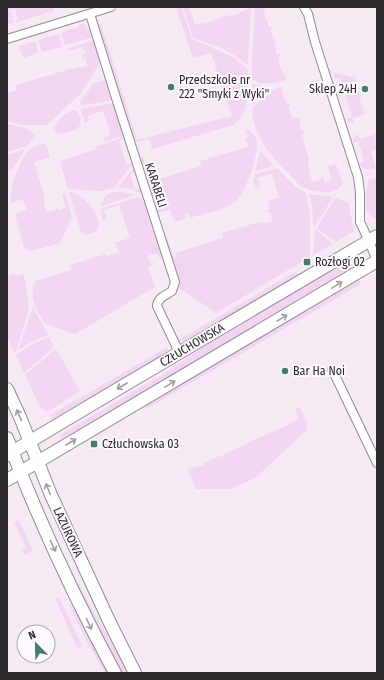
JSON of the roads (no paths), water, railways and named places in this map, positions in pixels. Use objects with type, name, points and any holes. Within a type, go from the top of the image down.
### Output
[{"type":"street","points":[[7,39],[111,7]]},
{"type":"street","points":[[304,7],[308,14],[315,42],[358,177],[360,193],[360,222],[373,239],[377,261]]},
{"type":"street","name":"KARABELI","points":[[90,14],[175,282],[172,291],[160,297],[157,302],[157,306],[179,352]]},
{"type":"street","name":"CZŁUCHOWSKA","points":[[10,454],[29,441],[179,352],[373,239]]},
{"type":"street","name":"CZŁUCHOWSKA","points":[[7,480],[377,261]]},
{"type":"street","points":[[332,369],[377,463]]},
{"type":"street","name":"LAZUROWA","points":[[7,389],[51,495],[110,623],[135,673]]},
{"type":"street","name":"LAZUROWA","points":[[7,438],[10,454],[20,472],[91,628],[115,673]]},
{"type":"place","name":"Przedszkole nr 222 \"Smyki z Wyki\"","points":[[171,87]]},
{"type":"place","name":"Sklep 24H","points":[[365,89]]},
{"type":"place","name":"Rozłogi 02","points":[[307,262]]},
{"type":"place","name":"Bar Ha Noi","points":[[285,371]]},
{"type":"place","name":"Człuchowska 03","points":[[94,444]]}]
